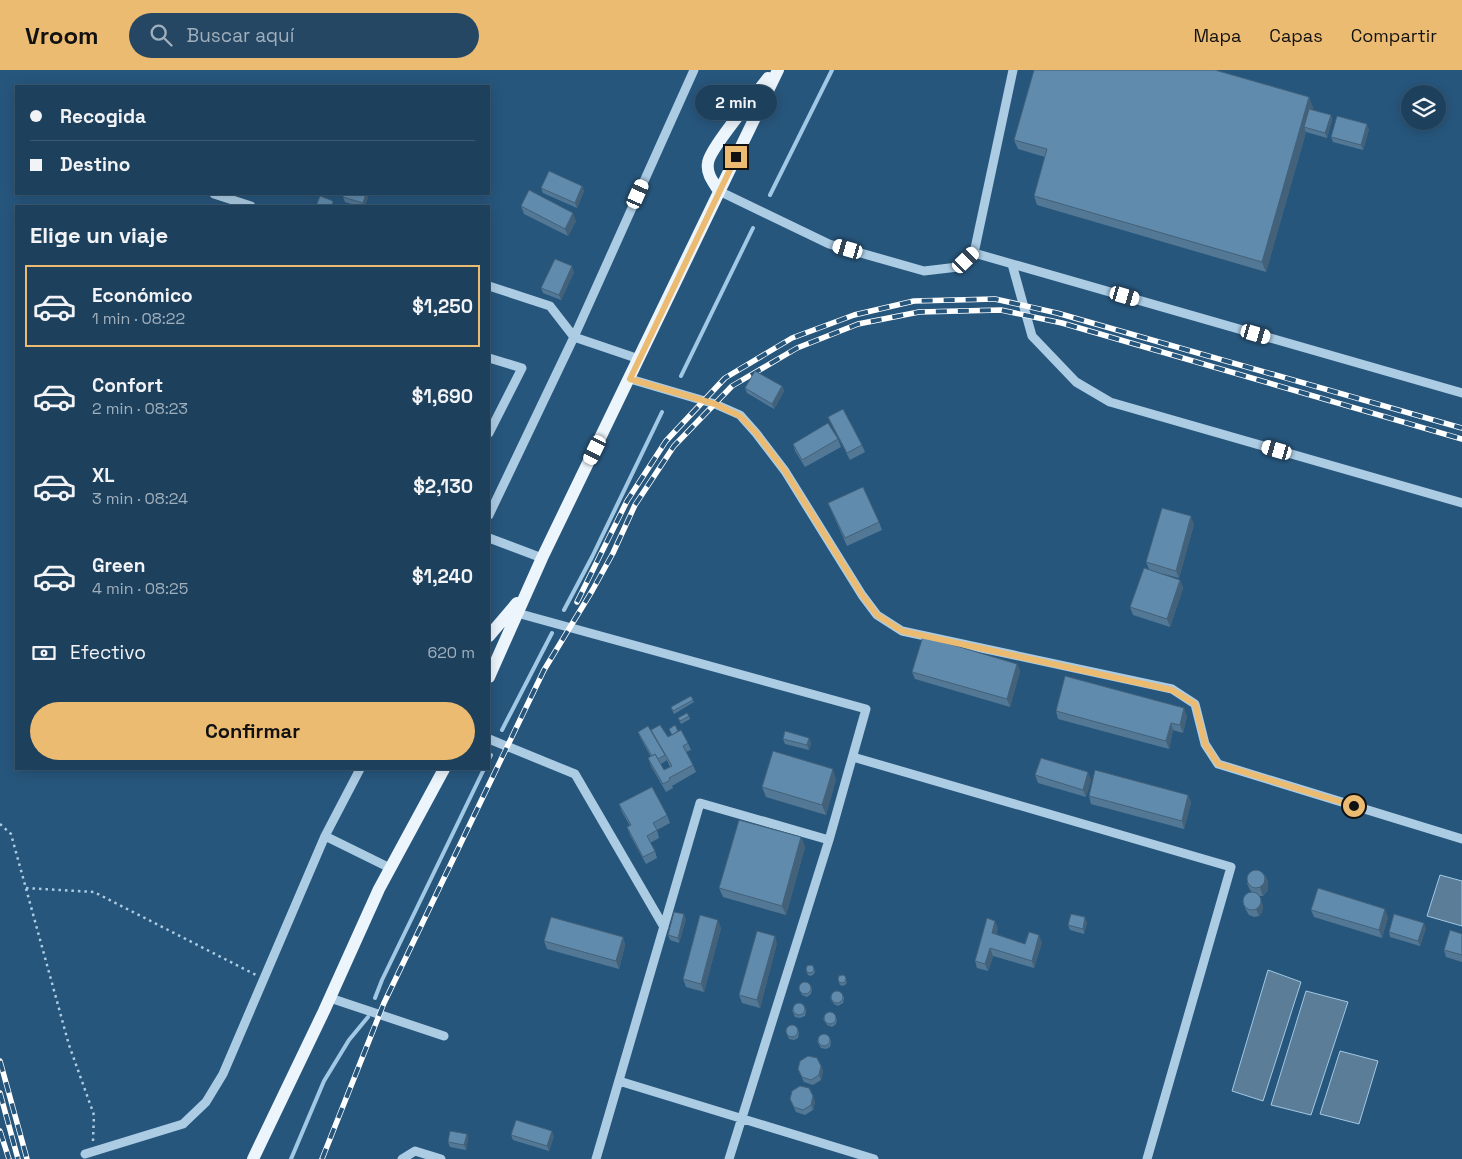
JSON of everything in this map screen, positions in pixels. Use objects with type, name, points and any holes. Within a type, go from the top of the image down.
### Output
[{"type":"main road","points":[[719,191],[710,178],[708,163],[716,146],[774,70]]},
{"type":"main road","points":[[490,675],[542,558],[778,70]]},
{"type":"main road","points":[[490,635],[527,592]]},
{"type":"main road","points":[[253,1159],[330,998],[379,889],[443,770]]},
{"type":"lane","points":[[490,513],[574,337],[694,70]]},
{"type":"lane","points":[[719,191],[829,244],[924,271],[958,267],[974,253],[1013,70]]},
{"type":"lane","points":[[217,195],[248,205]]},
{"type":"lane","points":[[974,253],[1462,393]]},
{"type":"lane","points":[[1012,264],[1032,336],[1076,382],[1110,402],[1462,503]]},
{"type":"lane","points":[[490,286],[550,306],[574,337],[639,359]]},
{"type":"lane","points":[[490,358],[522,368],[490,431]]},
{"type":"lane","points":[[630,379],[715,404],[740,416],[756,433],[785,471],[862,595],[877,615],[902,631],[1172,690],[1195,704],[1205,744],[1218,764],[1462,839]]},
{"type":"lane","points":[[490,538],[542,558]]},
{"type":"lane","points":[[517,613],[866,709],[829,840],[729,1159]]},
{"type":"lane","points":[[490,739],[575,774],[664,927]]},
{"type":"lane","points":[[853,757],[1231,868],[1147,1159]]},
{"type":"lane","points":[[85,1154],[183,1124],[206,1102],[223,1074],[325,836],[359,770]]},
{"type":"lane","points":[[596,1159],[700,803],[829,840]]},
{"type":"lane","points":[[325,836],[390,868]]},
{"type":"lane","points":[[330,998],[444,1036]]},
{"type":"lane","points":[[619,1081],[874,1159]]},
{"type":"lane","points":[[402,1159],[415,1151],[441,1159]]},
{"type":"path","points":[[0,824],[11,834],[69,1045],[94,1115],[93,1141],[85,1154]]},
{"type":"path","points":[[26,888],[94,892],[264,979]]},
{"type":"water","points":[[1440,875],[1462,881],[1462,926],[1427,916]]},
{"type":"water","points":[[1268,970],[1301,982],[1263,1101],[1232,1091]]},
{"type":"water","points":[[1306,991],[1348,1002],[1311,1115],[1271,1105]]},
{"type":"water","points":[[1340,1051],[1378,1061],[1359,1124],[1320,1114]]},
{"type":"building","points":[[1034,70],[1215,70],[1309,97],[1262,262],[1034,196],[1047,149],[1014,140]]},
{"type":"building","points":[[1309,109],[1331,115],[1325,133],[1304,127]]},
{"type":"building","points":[[1337,116],[1367,124],[1361,145],[1331,137]]},
{"type":"building","points":[[549,171],[582,186],[575,203],[541,188]]},
{"type":"building","points":[[529,190],[573,213],[565,229],[521,206]]},
{"type":"building","points":[[344,195],[366,195],[363,203],[343,197]]},
{"type":"building","points":[[320,196],[333,201],[332,205],[316,205]]},
{"type":"building","points":[[555,259],[572,266],[559,295],[541,288]]},
{"type":"building","points":[[755,371],[782,386],[772,404],[745,388]]},
{"type":"building","points":[[843,409],[862,445],[847,453],[828,417]]},
{"type":"building","points":[[828,423],[838,439],[802,460],[793,444]]},
{"type":"building","points":[[863,487],[879,522],[845,538],[828,503]]},
{"type":"building","points":[[1162,508],[1191,516],[1176,571],[1146,562]]},
{"type":"building","points":[[1144,568],[1180,580],[1167,619],[1130,607]]},
{"type":"building","points":[[923,636],[1017,664],[1007,699],[912,672]]},
{"type":"building","points":[[1065,676],[1184,708],[1180,725],[1171,723],[1166,741],[1056,711]]},
{"type":"building","points":[[691,696],[693,700],[673,711],[671,707]]},
{"type":"building","points":[[687,713],[689,716],[680,721],[678,718]]},
{"type":"building","points":[[660,725],[668,737],[681,730],[688,743],[683,746],[693,765],[669,778],[670,780],[663,784],[648,758],[655,754],[664,770],[672,766],[651,730]]},
{"type":"building","points":[[675,725],[678,731],[672,735],[669,729]]},
{"type":"building","points":[[648,726],[665,755],[658,759],[655,754],[652,756],[638,732]]},
{"type":"building","points":[[785,731],[809,738],[807,745],[783,739]]},
{"type":"building","points":[[773,751],[833,769],[822,805],[762,787]]},
{"type":"building","points":[[1041,758],[1088,772],[1083,790],[1035,775]]},
{"type":"building","points":[[1095,770],[1188,795],[1182,821],[1089,796]]},
{"type":"building","points":[[652,787],[667,815],[653,823],[657,830],[647,836],[655,851],[643,857],[627,827],[631,825],[619,804]]},
{"type":"building","points":[[739,820],[801,837],[782,906],[719,888]]},
{"type":"building","points":[[1252,870],[1260,870],[1265,875],[1263,886],[1252,888],[1247,883],[1247,875]]},
{"type":"building","points":[[1318,888],[1385,909],[1379,930],[1311,910]]},
{"type":"building","points":[[1252,892],[1258,895],[1261,901],[1258,907],[1252,910],[1246,907],[1243,901],[1246,895]]},
{"type":"building","points":[[674,912],[684,914],[678,938],[668,935]]},
{"type":"building","points":[[1071,914],[1085,917],[1083,929],[1068,925]]},
{"type":"building","points":[[1394,914],[1424,923],[1418,941],[1389,932]]},
{"type":"building","points":[[700,915],[718,920],[701,984],[683,979]]},
{"type":"building","points":[[551,917],[623,937],[616,961],[544,941]]},
{"type":"building","points":[[987,918],[995,921],[992,933],[1025,944],[1029,932],[1039,935],[1032,961],[990,948],[985,964],[975,961]]},
{"type":"building","points":[[1450,930],[1462,934],[1462,955],[1444,950]]},
{"type":"building","points":[[757,931],[775,936],[757,1000],[739,995]]},
{"type":"building","points":[[810,965],[814,969],[810,973],[806,969]]},
{"type":"building","points":[[842,975],[846,979],[842,983],[838,979]]},
{"type":"building","points":[[803,982],[807,982],[811,988],[807,994],[803,994],[799,990],[799,986]]},
{"type":"building","points":[[835,991],[839,991],[843,997],[839,1003],[835,1003],[831,999],[831,995]]},
{"type":"building","points":[[797,1003],[801,1003],[805,1009],[801,1015],[797,1015],[793,1011],[793,1007]]},
{"type":"building","points":[[828,1012],[832,1012],[836,1018],[832,1024],[828,1024],[824,1020],[824,1016]]},
{"type":"building","points":[[790,1025],[794,1025],[798,1031],[794,1037],[790,1037],[786,1033],[786,1029]]},
{"type":"building","points":[[822,1034],[826,1034],[830,1040],[826,1046],[822,1046],[818,1042],[818,1038]]},
{"type":"building","points":[[808,1056],[817,1058],[821,1066],[819,1075],[811,1080],[802,1077],[798,1069],[800,1061]]},
{"type":"building","points":[[800,1086],[809,1088],[813,1096],[811,1105],[803,1110],[794,1107],[790,1099],[792,1091]]},
{"type":"building","points":[[516,1120],[552,1131],[547,1146],[511,1135]]},
{"type":"building","points":[[450,1131],[467,1134],[464,1145],[448,1142]]},
{"type":"waterway","points":[[770,195],[832,70]]},
{"type":"waterway","points":[[681,376],[753,228]]},
{"type":"waterway","points":[[564,610],[592,557],[662,412]]},
{"type":"waterway","points":[[502,730],[552,633]]},
{"type":"waterway","points":[[375,998],[484,770]]},
{"type":"waterway","points":[[291,1159],[324,1081],[349,1040],[368,1017]]},
{"type":"railway","points":[[577,602],[627,501],[666,441],[725,378],[792,338],[854,315],[914,301],[995,299],[1057,313],[1462,428]]},
{"type":"railway","points":[[322,1159],[384,1003],[544,670],[613,553],[635,505],[674,446],[732,386],[797,348],[858,324],[919,312],[1001,310],[1062,323],[1462,439]]},
{"type":"railway","points":[[0,1061],[27,1159]]},
{"type":"railway","points":[[0,1093],[18,1159]]},
{"type":"railway","points":[[0,1131],[9,1159]]},
{"type":"route","points":[[736,157],[630,379],[715,404],[740,416],[756,433],[785,471],[862,595],[877,615],[902,631],[1172,690],[1195,704],[1205,744],[1218,764],[1354,806]]}]
